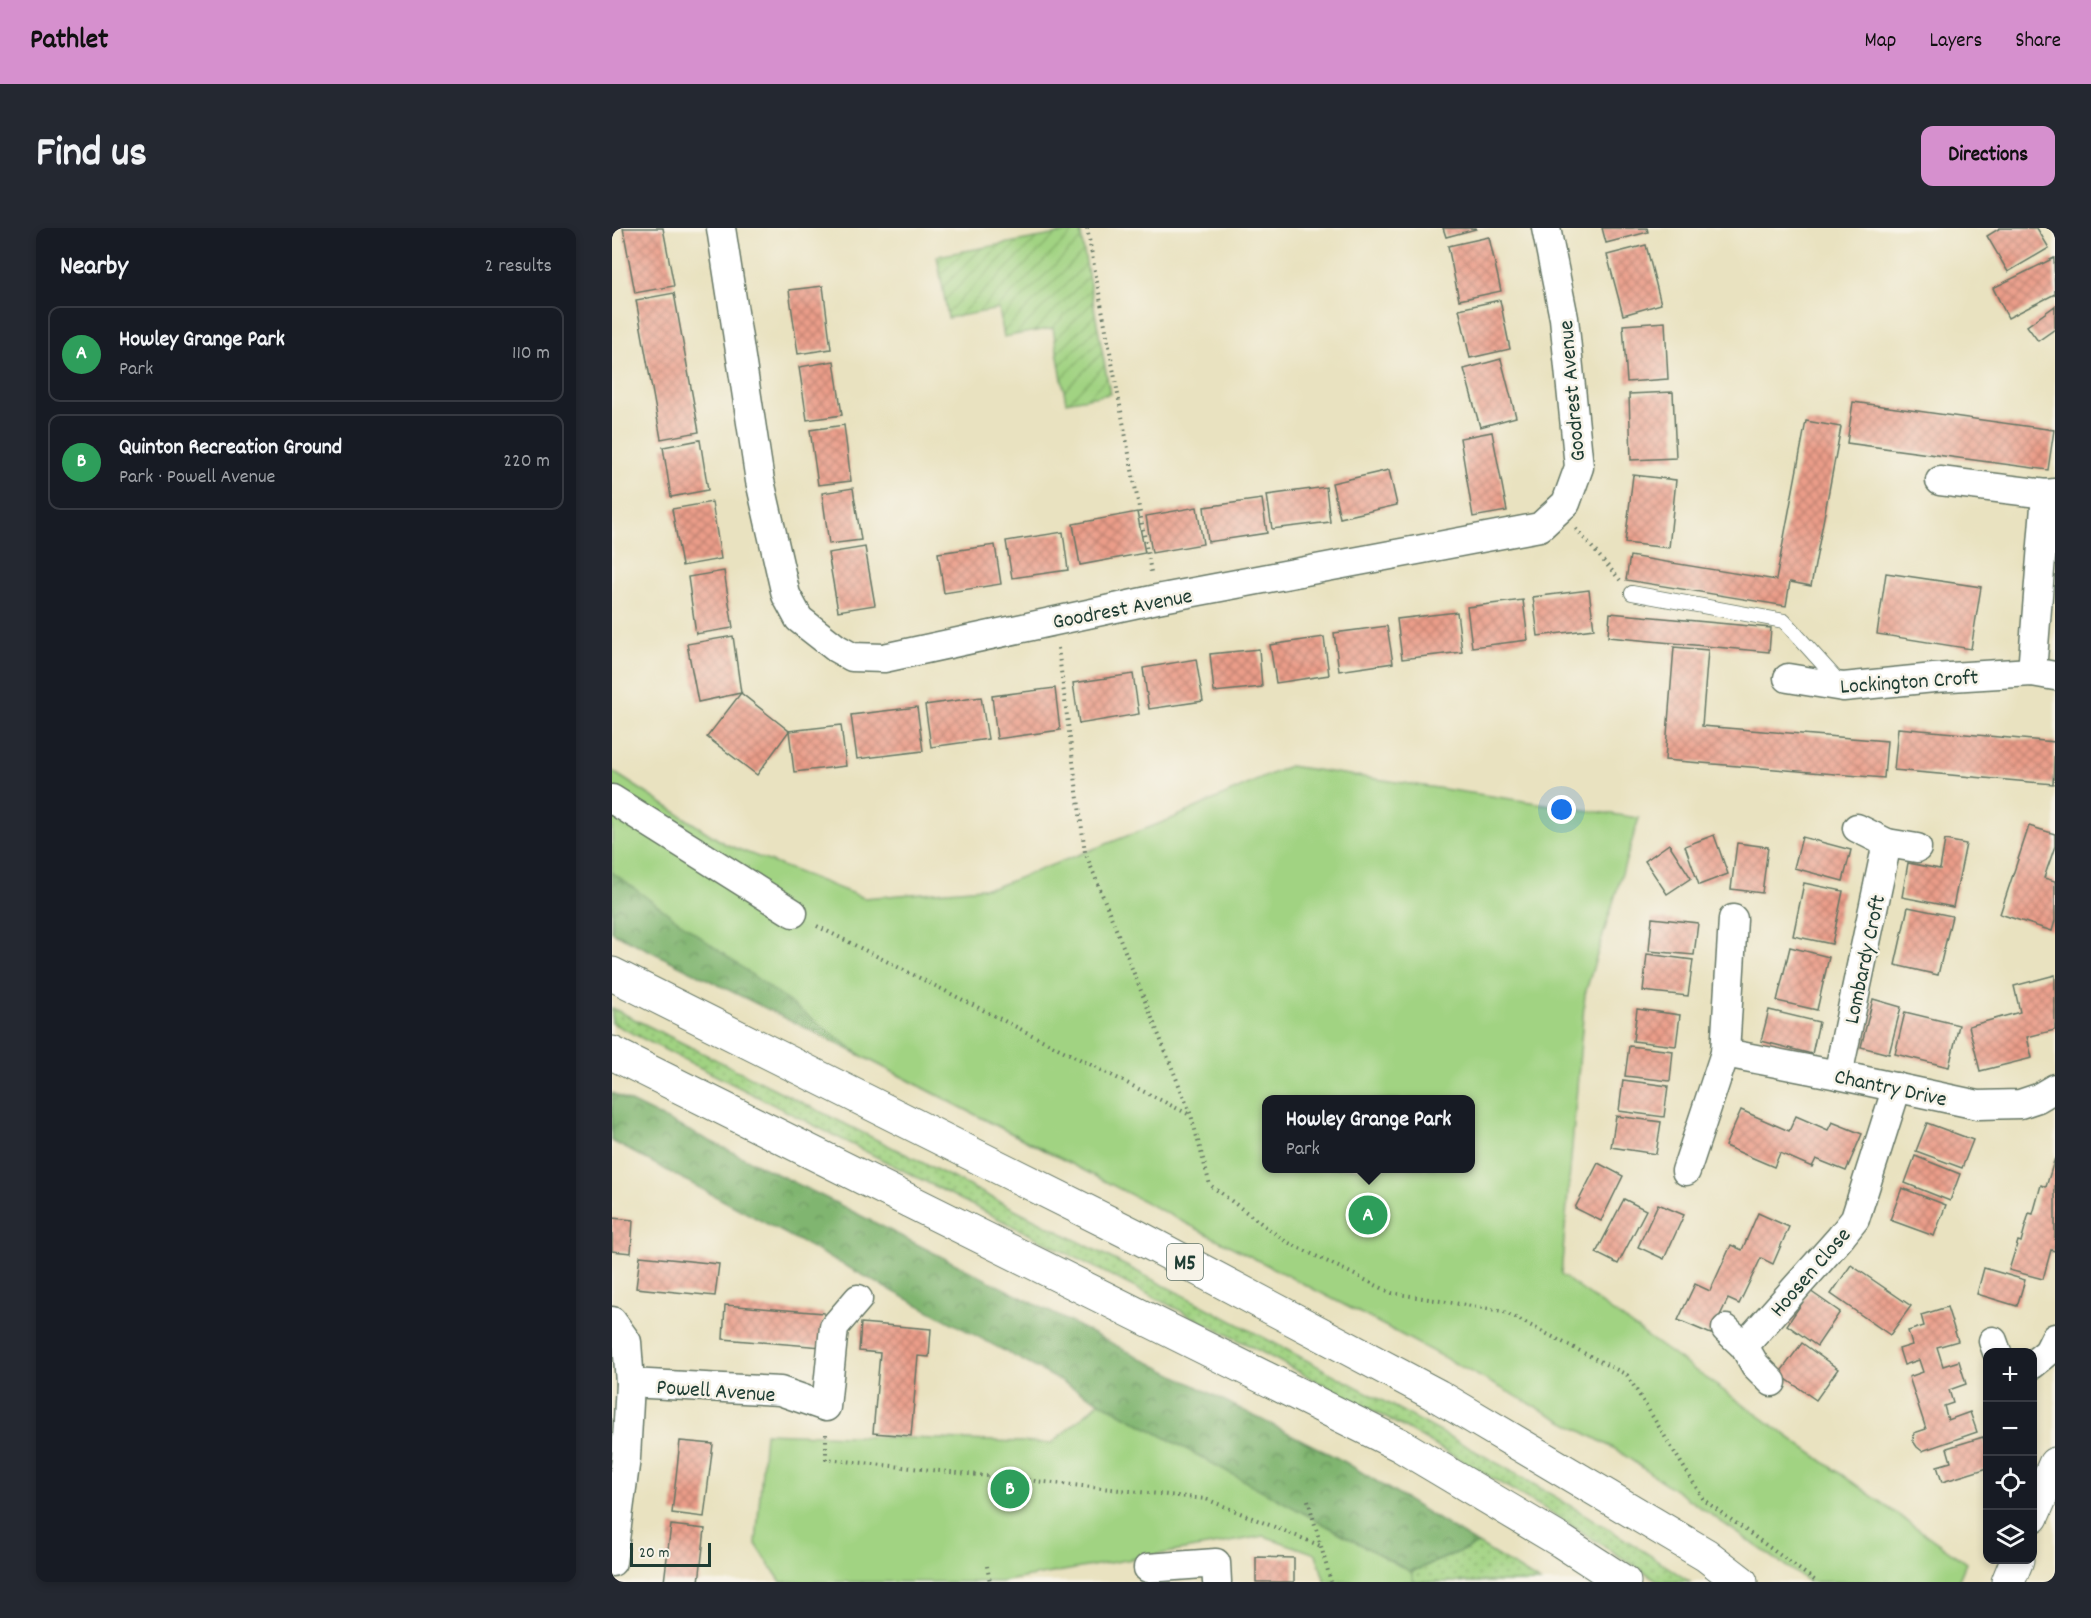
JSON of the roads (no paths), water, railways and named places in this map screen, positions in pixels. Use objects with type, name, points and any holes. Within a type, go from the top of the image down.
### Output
[{"type":"main road","name":"M5","points":[[612,974],[1138,1237],[1438,1396],[1706,1555],[1741,1582]]},
{"type":"main road","points":[[612,1053],[1400,1445],[1561,1541],[1623,1582]]},
{"type":"main road","points":[[2035,1510],[2055,1464]]},
{"type":"main road","points":[[2008,1582],[2015,1564]]},
{"type":"street","name":"Goodrest Avenue","points":[[721,228],[760,481],[786,595],[800,619],[836,648],[852,657],[884,658],[1156,599],[1540,527],[1566,503],[1579,467],[1564,318],[1546,228]]},
{"type":"street","name":"Lockington Croft","points":[[1788,678],[1843,687],[1934,678],[2043,674],[2050,493],[1940,481]]},
{"type":"street","points":[[612,799],[793,913]]},
{"type":"street","points":[[1857,828],[1887,843],[1917,848]]},
{"type":"street","name":"Lombardy Croft","points":[[1838,1075],[1887,843]]},
{"type":"street","points":[[1685,1171],[1725,1053],[1733,919]]},
{"type":"street","name":"Chantry Drive","points":[[1725,1053],[1978,1105],[2020,1104],[2038,1098],[2055,1088]]},
{"type":"street","name":"Hoosen Close","points":[[1772,1382],[1755,1365],[1735,1337],[1840,1238],[1855,1219],[1897,1087]]},
{"type":"street","name":"Powell Avenue","points":[[630,1383],[780,1391],[826,1407],[834,1327],[858,1299]]},
{"type":"street","points":[[612,1321],[627,1342],[630,1383],[626,1458],[612,1562]]},
{"type":"street","points":[[2037,1361],[2048,1352],[2055,1338]]},
{"type":"street","points":[[1148,1568],[1217,1572]]},
{"type":"lane","points":[[1632,593],[1784,621],[1843,687]]},
{"type":"place","name":"Howley Grange Park","points":[[1368,1215]]},
{"type":"place","name":"Quinton Recreation Ground","points":[[1010,1489]]}]
